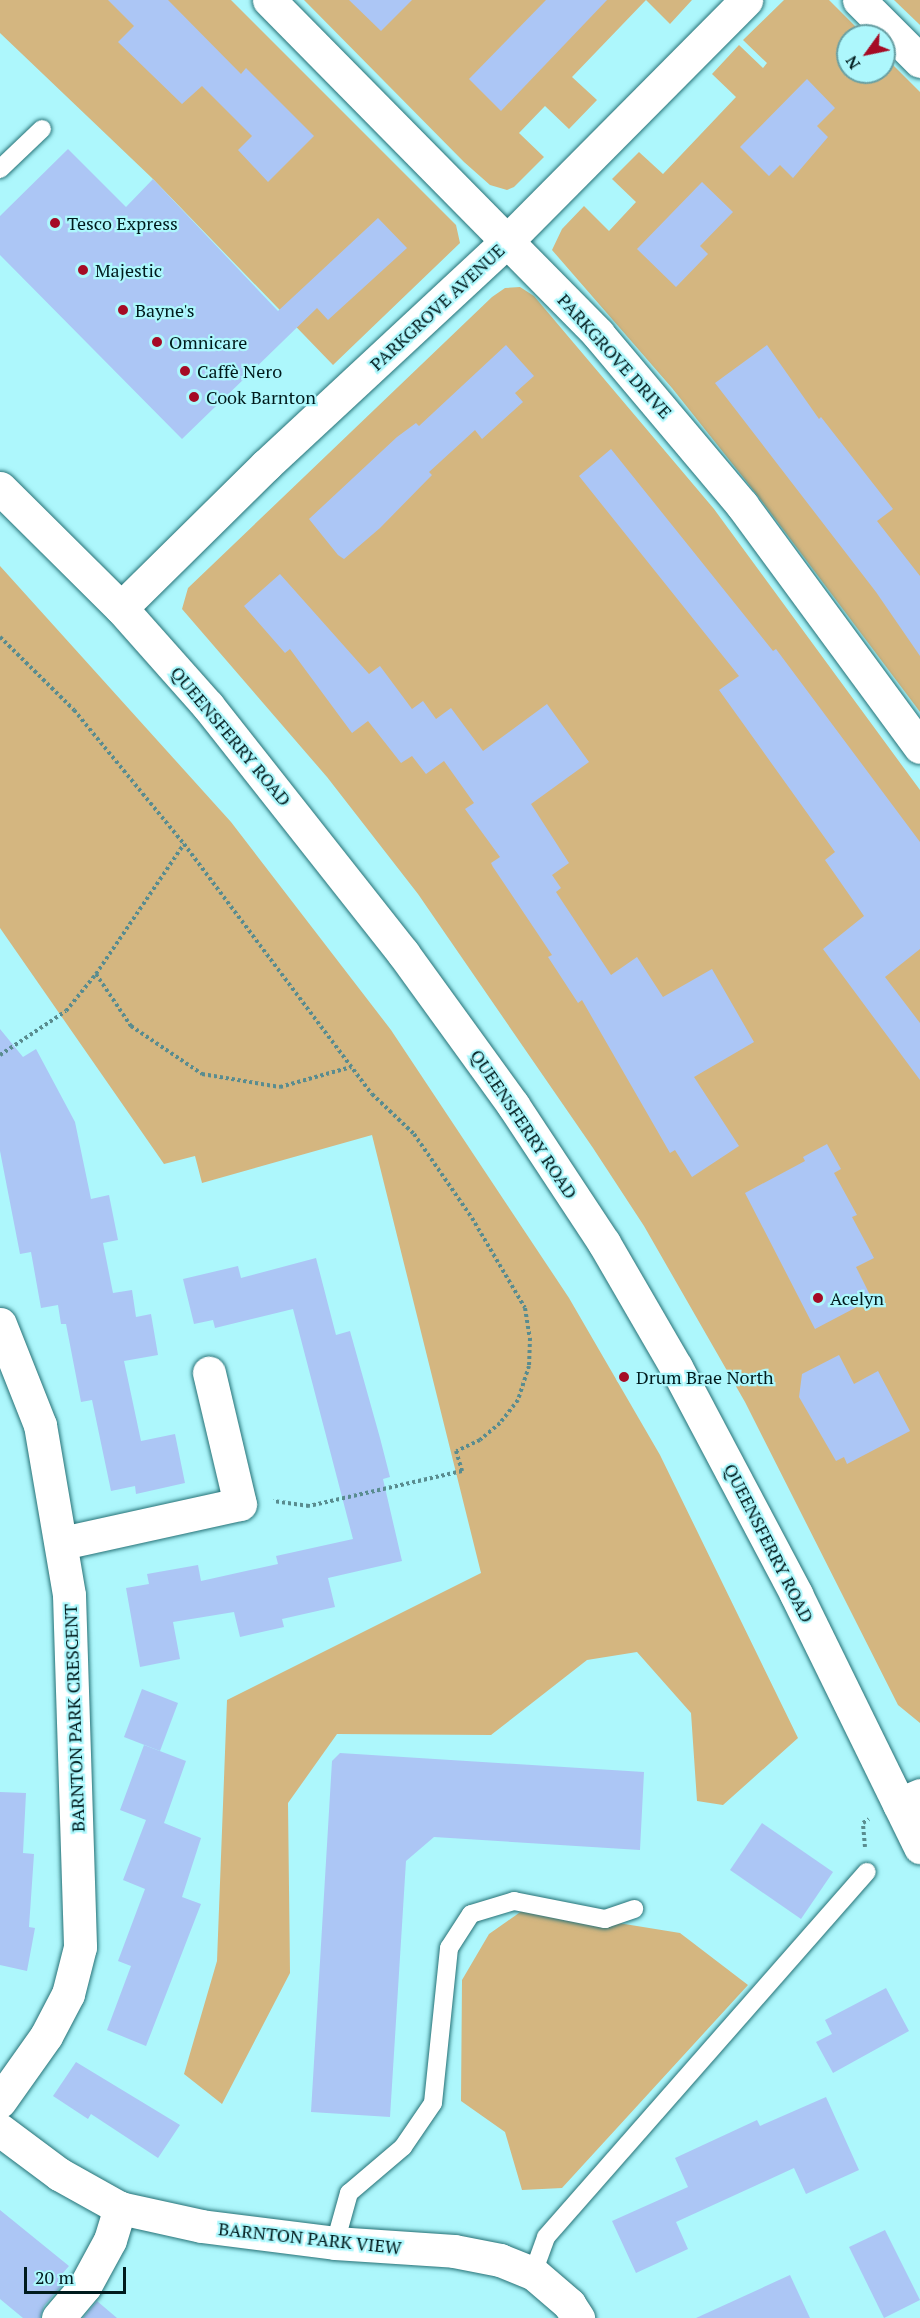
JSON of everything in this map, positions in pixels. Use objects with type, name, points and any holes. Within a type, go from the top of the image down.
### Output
[{"type":"street","name":"PARKGROVE DRIVE","points":[[269,0],[508,240],[598,334],[742,505],[920,747]]},
{"type":"street","name":"PARKGROVE AVENUE","points":[[121,608],[266,465],[508,240],[746,0]]},
{"type":"street","points":[[859,0],[920,61]]},
{"type":"street","name":"QUEENSFERRY ROAD","points":[[0,488],[121,608],[272,784],[403,953],[513,1105],[604,1243],[740,1486],[910,1799],[920,1847]]},
{"type":"street","name":"BARNTON PARK CRESCENT","points":[[0,1324],[40,1425],[62,1543],[69,1595],[80,1947],[68,1995],[46,2036],[0,2101]]},
{"type":"street","points":[[62,1543],[243,1514],[209,1374]]},
{"type":"street","name":"BARNTON PARK VIEW","points":[[0,2130],[59,2174],[120,2208],[201,2226],[335,2243],[454,2251],[500,2259],[533,2273]]},
{"type":"street","points":[[58,2318],[86,2286],[110,2240],[120,2208]]},
{"type":"street","points":[[533,2273],[578,2318]]},
{"type":"lane","points":[[0,169],[42,129]]},
{"type":"lane","points":[[533,2273],[546,2237],[867,1872]]},
{"type":"lane","points":[[335,2243],[349,2193],[403,2147],[433,2103],[449,1948],[471,1914],[514,1901],[605,1919],[634,1909]]},
{"type":"path","points":[[0,637],[74,710],[184,844],[351,1067],[414,1134],[472,1218],[525,1308],[530,1338],[529,1366],[518,1400],[500,1423],[480,1440],[456,1450],[462,1471],[309,1506],[257,1499],[243,1514]]},
{"type":"path","points":[[0,1055],[66,1011],[96,974],[184,844]]},
{"type":"path","points":[[96,974],[131,1026],[202,1074],[280,1087],[351,1067]]},
{"type":"shaded area","points":[[0,0],[231,0],[456,225],[460,243],[333,365],[153,179],[0,33]]},
{"type":"shaded area","points":[[304,0],[646,0],[572,77],[597,100],[569,129],[545,106],[519,133],[544,157],[514,187],[507,190],[490,185],[464,162]]},
{"type":"shaded area","points":[[646,0],[692,0],[670,24]]},
{"type":"shaded area","points":[[784,0],[829,0],[853,24],[836,24],[836,84],[896,84],[896,68],[920,92],[920,712],[758,496],[672,388],[552,250],[562,229],[584,206],[609,231],[636,202],[612,179],[639,152],[663,174],[736,97],[712,74],[739,45],[763,68],[767,63],[743,40]]},
{"type":"shaded area","points":[[894,0],[920,0],[920,25]]},
{"type":"shaded area","points":[[520,287],[534,296],[714,509],[920,790],[920,1723],[898,1705],[745,1402],[644,1226],[593,1148],[418,894],[327,777],[182,609],[188,588],[492,297],[505,288]]},
{"type":"shaded area","points":[[0,566],[231,822],[391,1030],[569,1298],[660,1455],[798,1738],[723,1805],[697,1801],[691,1713],[637,1652],[587,1660],[491,1735],[337,1734],[288,1803],[290,1973],[222,2104],[184,2074],[217,1961],[227,1700],[481,1573],[372,1135],[202,1183],[195,1156],[164,1164],[0,928]]},
{"type":"shaded area","points":[[526,1908],[680,1933],[748,1985],[562,2188],[522,2190],[505,2132],[461,2101],[462,1980],[489,1934]]},
{"type":"building","points":[[108,0],[168,0],[241,74],[246,68],[314,136],[268,182],[238,150],[252,136],[202,86],[182,104],[118,42],[134,26]]},
{"type":"building","points":[[349,0],[412,0],[381,31]]},
{"type":"building","points":[[546,0],[607,0],[501,111],[469,79]]},
{"type":"building","points":[[807,79],[835,108],[817,126],[828,137],[793,178],[780,165],[769,176],[740,147]]},
{"type":"building","points":[[68,149],[126,207],[153,179],[278,311],[378,218],[407,248],[328,320],[317,308],[182,439],[0,255],[0,216]]},
{"type":"building","points":[[702,182],[733,212],[700,246],[708,254],[676,287],[637,249]]},
{"type":"building","points":[[506,345],[534,376],[515,393],[523,402],[482,439],[475,430],[429,472],[432,475],[380,528],[344,559],[338,555],[309,519],[397,437],[416,423],[419,426]]},
{"type":"building","points":[[767,345],[819,419],[821,417],[893,509],[877,521],[920,576],[920,656],[876,592],[715,383]]},
{"type":"building","points":[[611,449],[773,651],[776,649],[920,842],[920,949],[885,977],[920,1023],[920,1080],[823,949],[864,916],[825,860],[835,852],[719,690],[739,676],[579,476]]},
{"type":"building","points":[[280,574],[369,674],[380,666],[412,709],[423,701],[436,719],[451,708],[483,751],[547,704],[589,762],[531,804],[569,863],[552,875],[561,888],[556,892],[611,975],[637,957],[663,997],[712,969],[754,1042],[694,1077],[739,1146],[692,1177],[675,1150],[670,1153],[582,1000],[578,1003],[548,957],[552,955],[493,867],[491,863],[500,857],[465,809],[474,803],[444,761],[426,774],[412,756],[401,763],[368,721],[352,733],[290,649],[285,653],[244,606]]},
{"type":"building","points":[[0,1029],[23,1057],[36,1049],[75,1122],[91,1199],[109,1195],[118,1240],[103,1243],[113,1293],[132,1290],[136,1317],[151,1314],[158,1355],[124,1361],[141,1441],[175,1434],[185,1483],[136,1494],[135,1486],[111,1491],[92,1400],[81,1402],[66,1324],[61,1324],[58,1305],[41,1308],[31,1252],[20,1254],[0,1151]]},
{"type":"building","points":[[827,1144],[841,1169],[834,1173],[857,1215],[852,1217],[874,1258],[856,1267],[872,1299],[815,1329],[745,1193],[805,1161],[803,1157]]},
{"type":"building","points":[[316,1258],[336,1335],[350,1331],[390,1477],[383,1479],[402,1561],[328,1578],[335,1607],[282,1619],[284,1627],[240,1637],[234,1612],[173,1622],[180,1659],[140,1667],[126,1588],[149,1584],[147,1574],[198,1565],[201,1581],[278,1564],[276,1556],[353,1539],[293,1309],[215,1328],[213,1320],[194,1324],[183,1279],[238,1266],[241,1278]]},
{"type":"building","points":[[839,1355],[854,1384],[878,1371],[910,1431],[847,1464],[844,1457],[836,1461],[799,1397],[802,1374]]},
{"type":"building","points":[[142,1689],[178,1703],[160,1751],[124,1737]]},
{"type":"building","points":[[144,1745],[186,1761],[164,1823],[201,1838],[182,1897],[201,1904],[146,2046],[107,2030],[131,1966],[118,1961],[145,1889],[123,1880],[146,1820],[120,1810]]},
{"type":"building","points":[[340,1753],[644,1772],[640,1850],[434,1837],[406,1861],[390,2117],[311,2112],[332,1761]]},
{"type":"building","points":[[0,1792],[26,1793],[23,1853],[34,1854],[29,1927],[35,1928],[27,1971],[0,1965]]},
{"type":"building","points":[[762,1823],[833,1872],[801,1919],[730,1870]]},
{"type":"building","points":[[886,1988],[909,2031],[833,2073],[816,2042],[832,2034],[825,2020]]},
{"type":"building","points":[[76,2062],[180,2125],[158,2158],[91,2114],[88,2119],[53,2096]]},
{"type":"building","points":[[826,2097],[859,2170],[806,2194],[794,2168],[676,2222],[688,2249],[636,2273],[612,2221],[688,2187],[675,2158],[757,2120],[760,2126]]},
{"type":"building","points":[[0,2210],[69,2266],[63,2273],[68,2278],[44,2306],[40,2318],[23,2318],[0,2299]]},
{"type":"building","points":[[885,2230],[920,2300],[884,2318],[849,2247]]},
{"type":"building","points":[[790,2275],[810,2318],[696,2318]]},
{"type":"building","points":[[97,2301],[117,2318],[83,2318]]},
{"type":"place","name":"Tesco Express","points":[[55,223]]},
{"type":"place","name":"Majestic","points":[[83,270]]},
{"type":"place","name":"Bayne's","points":[[123,310]]},
{"type":"place","name":"Omnicare","points":[[157,342]]},
{"type":"place","name":"Caffè Nero","points":[[185,371]]},
{"type":"place","name":"Cook Barnton","points":[[194,397]]},
{"type":"place","name":"Acelyn","points":[[818,1298]]},
{"type":"place","name":"Drum Brae North","points":[[624,1377]]}]
